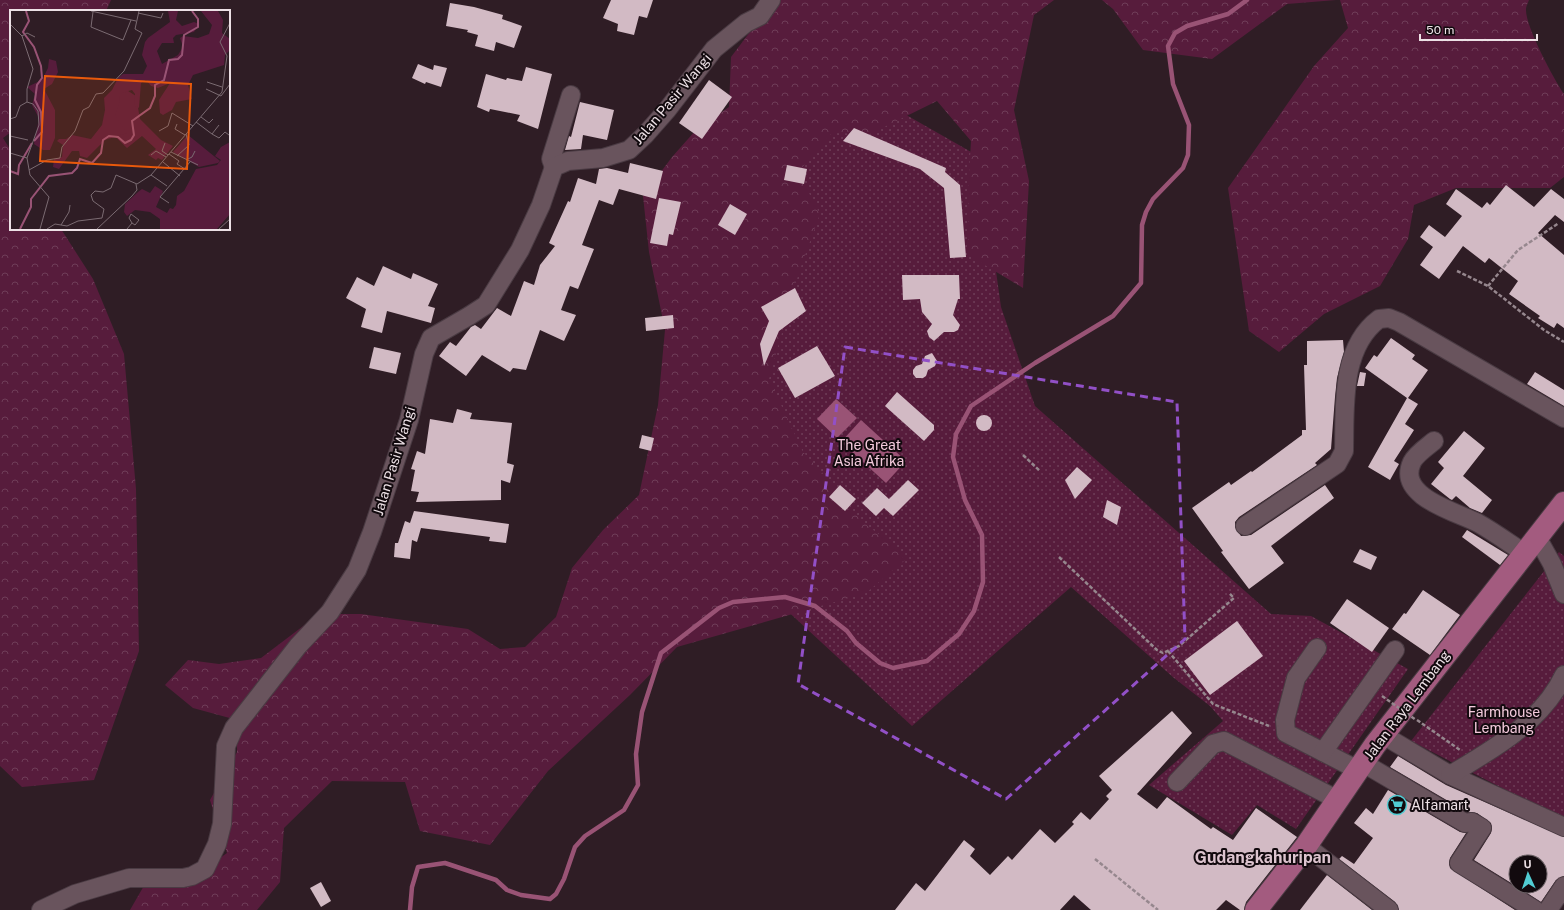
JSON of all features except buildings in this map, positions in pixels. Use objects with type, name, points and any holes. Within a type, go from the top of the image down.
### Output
[{"type":"main road","name":"Jalan Raya Lembang","points":[[1256,910],[1306,846],[1383,735],[1564,503]]},
{"type":"street","name":"Jalan Pasir Wangi","points":[[41,910],[75,894],[129,878],[187,878],[205,869],[217,844],[222,824],[226,746],[234,728],[298,646],[330,612],[357,570],[372,532],[409,420],[424,354],[431,338],[486,305],[520,250],[541,205],[554,167],[568,161],[603,158],[629,150],[667,110],[714,49],[746,23],[760,16],[771,0]]},
{"type":"street","points":[[554,167],[551,159],[572,95]]},
{"type":"street","points":[[1245,526],[1337,464],[1341,459],[1344,451],[1346,389],[1352,358],[1360,341],[1379,319],[1390,318],[1399,322],[1564,418]]},
{"type":"street","points":[[1434,440],[1412,461],[1410,472],[1413,487],[1422,495],[1442,507],[1530,545],[1552,564],[1564,594]]},
{"type":"street","points":[[1317,648],[1296,678],[1285,720],[1286,733],[1323,752],[1360,767],[1465,823],[1472,822],[1482,828],[1459,863],[1535,910]]},
{"type":"street","points":[[1323,752],[1395,650]]},
{"type":"street","points":[[1450,775],[1502,743],[1539,710],[1560,683],[1564,675]]},
{"type":"street","points":[[1383,735],[1450,775],[1559,820]]},
{"type":"street","points":[[1177,782],[1213,744],[1224,741],[1338,800]]},
{"type":"street","points":[[1306,846],[1389,910]]},
{"type":"street","points":[[1548,910],[1564,886]]},
{"type":"path","points":[[1488,286],[1518,250],[1559,223]]},
{"type":"path","points":[[1457,271],[1488,286],[1544,330],[1564,342]]},
{"type":"path","points":[[1023,455],[1040,471]]},
{"type":"path","points":[[1060,557],[1157,650],[1163,653],[1179,646],[1234,598],[1230,593]]},
{"type":"path","points":[[1168,651],[1213,704],[1286,733]]},
{"type":"path","points":[[1382,696],[1475,760]]},
{"type":"path","points":[[1095,859],[1158,910]]},
{"type":"highlighted area","points":[[845,347],[1177,402],[1185,639],[1006,799],[798,684]]},
{"type":"green space","points":[[0,0],[111,0],[106,10],[10,10],[10,133],[3,138],[10,149],[10,230],[62,230],[93,279],[124,354],[136,489],[139,651],[94,780],[22,787],[0,766]]},
{"type":"green space","points":[[765,0],[1054,0],[1034,15],[1014,110],[1029,181],[1023,288],[968,255],[968,191],[971,141],[937,101],[870,134],[832,133],[798,172],[820,214],[799,272],[769,379],[803,452],[830,481],[861,521],[891,543],[905,560],[866,593],[677,647],[630,695],[548,771],[490,845],[420,831],[405,782],[332,781],[284,828],[280,882],[257,910],[130,910],[145,884],[195,876],[227,853],[210,800],[237,752],[237,720],[193,708],[165,685],[188,660],[219,664],[261,658],[319,614],[361,614],[468,629],[500,649],[525,647],[556,617],[572,568],[603,530],[639,495],[658,405],[665,330],[649,252],[643,196],[672,157],[696,130],[729,107],[731,57],[753,28]]},
{"type":"green space","points":[[1102,0],[1336,0],[1287,4],[1212,59],[1143,50],[1113,9]]},
{"type":"green space","points":[[1340,0],[1529,0],[1526,9],[1530,27],[1547,65],[1564,94],[1564,177],[1550,188],[1456,188],[1414,205],[1408,239],[1380,286],[1324,314],[1279,352],[1249,331],[1228,188],[1314,66],[1348,28]]},
{"type":"green space","name":"The Great Asia Afrika","points":[[829,71],[980,157],[1001,307],[1035,406],[1271,614],[1311,616],[1408,669],[1296,829],[1257,805],[1232,835],[1149,785],[1223,721],[1210,706],[1174,678],[1071,587],[912,726],[675,507]]},
{"type":"green space","name":"Farmhouse Lembang","points":[[1559,552],[1564,556],[1564,820],[1411,741]]},
{"type":"shaded area","points":[[836,399],[857,418],[837,438],[817,419]]},
{"type":"shaded area","points":[[861,420],[906,461],[886,483],[841,442]]},
{"type":"waterway","points":[[410,910],[412,887],[418,867],[445,863],[496,880],[507,890],[521,895],[550,899],[556,894],[564,879],[575,847],[585,836],[624,810],[638,785],[636,754],[642,712],[661,653],[719,608],[733,602],[785,597],[815,606],[847,631],[856,643],[880,663],[893,668],[927,661],[959,634],[974,611],[983,582],[982,535],[965,500],[953,457],[956,434],[971,406],[1035,363],[1113,316],[1141,283],[1142,225],[1146,212],[1153,199],[1183,168],[1188,155],[1189,125],[1173,84],[1168,46],[1175,33],[1187,26],[1228,14],[1247,0]]},
{"type":"place","name":"Alfamart","points":[[1397,805]]},
{"type":"district","name":"Gudangkahuripan","points":[[1263,857]]}]
